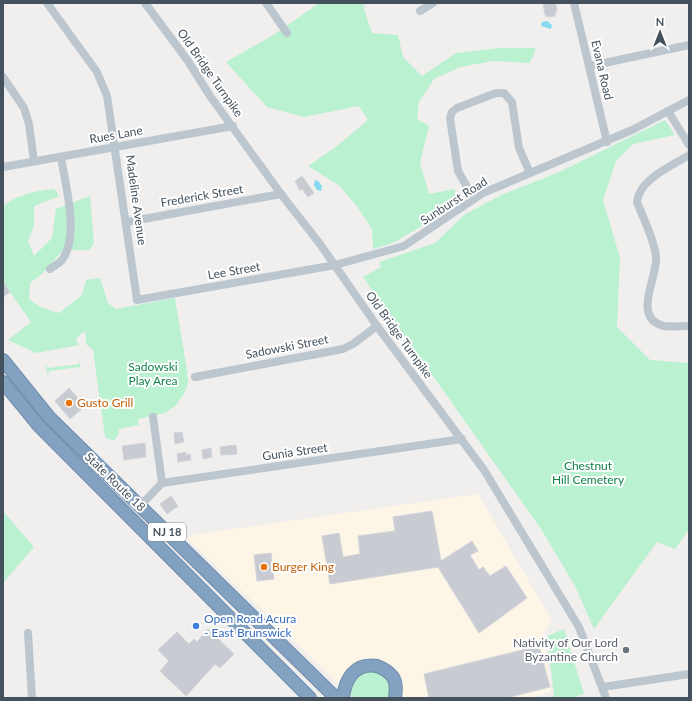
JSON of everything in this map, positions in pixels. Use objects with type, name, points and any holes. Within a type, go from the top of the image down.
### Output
[{"type":"highway","name":"State Route 18","points":[[3,360],[49,417],[336,698]]},
{"type":"highway","name":"State Route 18","points":[[3,382],[39,426],[310,698]]},
{"type":"highway","points":[[343,698],[344,686],[350,676],[359,668],[369,665],[382,668],[393,677],[396,688],[395,698]]},
{"type":"street","name":"Madeline Avenue","points":[[47,3],[97,72],[103,84],[110,110],[116,147],[138,300]]},
{"type":"street","name":"Old Bridge Turnpike","points":[[145,3],[188,61],[210,96],[335,265],[376,326],[484,470],[579,627],[606,698]]},
{"type":"street","points":[[266,3],[287,33]]},
{"type":"street","points":[[420,11],[433,3]]},
{"type":"street","name":"Evana Road","points":[[574,3],[607,142]]},
{"type":"street","points":[[590,66],[670,51],[689,45]]},
{"type":"street","points":[[3,77],[24,108],[29,124],[34,161]]},
{"type":"street","points":[[474,199],[458,171],[450,118],[452,112],[457,108],[496,93],[504,93],[508,96],[512,102],[518,148],[530,173]]},
{"type":"street","name":"Sunburst Road","points":[[335,265],[413,242],[474,199],[530,173],[607,142],[689,100]]},
{"type":"street","points":[[668,111],[689,145]]},
{"type":"street","name":"Rues Lane","points":[[3,167],[233,126]]},
{"type":"street","points":[[689,155],[648,181],[637,197],[637,202],[656,257],[647,299],[647,306],[650,314],[654,320],[664,326],[689,326]]},
{"type":"street","points":[[50,269],[62,260],[69,246],[71,230],[61,157]]},
{"type":"street","name":"Frederick Street","points":[[127,222],[282,194]]},
{"type":"street","name":"Lee Street","points":[[138,300],[335,265]]},
{"type":"street","name":"Sadowski Street","points":[[195,377],[342,349],[353,344],[376,326]]},
{"type":"street","points":[[140,506],[162,483],[153,416]]},
{"type":"street","name":"Gunia Street","points":[[162,483],[462,439]]},
{"type":"street","points":[[28,633],[32,698]]},
{"type":"street","points":[[603,687],[689,674]]},
{"type":"shaded area","points":[[478,494],[552,621],[544,632],[551,692],[528,698],[398,698],[397,675],[382,661],[364,659],[348,668],[338,683],[185,536]]},
{"type":"green space","points":[[319,3],[368,3],[363,6],[372,33],[398,35],[403,57],[422,76],[456,53],[499,48],[536,48],[530,63],[493,61],[460,67],[434,79],[419,102],[417,119],[429,126],[420,163],[429,194],[455,189],[456,206],[393,243],[373,249],[372,229],[358,208],[340,186],[308,166],[337,146],[368,120],[359,106],[304,117],[267,107],[226,62],[275,34]]},
{"type":"green space","name":"Chestnut Hill Cemetery","points":[[665,120],[675,135],[633,144],[616,161],[603,200],[620,258],[617,327],[650,360],[689,363],[689,529],[675,549],[657,542],[594,629],[575,586],[541,529],[363,277],[381,267],[379,262],[435,243],[464,215],[501,195],[557,173]]},
{"type":"green space","name":"Sadowski Play Area","points":[[54,189],[59,196],[34,206],[34,226],[28,241],[34,256],[52,238],[56,209],[90,196],[94,243],[89,250],[63,250],[42,274],[30,283],[29,299],[40,307],[59,313],[82,295],[86,280],[100,278],[108,303],[116,309],[175,298],[187,370],[188,383],[184,394],[175,406],[165,413],[138,419],[139,425],[118,429],[119,434],[113,441],[105,437],[93,350],[86,344],[85,331],[79,335],[76,341],[79,345],[36,353],[8,340],[31,322],[3,282],[3,206],[27,194]]},
{"type":"green space","points":[[79,359],[81,372],[79,367],[49,371],[48,377],[46,364],[48,368],[79,364]]},
{"type":"green space","points":[[3,511],[34,547],[3,583]]},
{"type":"green space","points":[[564,629],[584,694],[572,698],[546,698],[554,696],[547,636]]},
{"type":"green space","points":[[369,670],[380,673],[387,679],[390,698],[354,698],[350,694],[349,688],[360,672]]},
{"type":"water","points":[[547,21],[552,25],[551,29],[541,26],[542,22]]},
{"type":"water","points":[[315,180],[322,186],[321,191],[317,190],[314,185]]},
{"type":"building","points":[[543,3],[555,3],[557,9],[555,16],[547,17],[545,15]]},
{"type":"building","points":[[302,176],[314,193],[308,197],[302,189],[300,191],[295,181]]},
{"type":"building","points":[[3,282],[10,292],[3,297]]},
{"type":"building","name":"Gusto Grill","points":[[69,388],[85,406],[70,419],[55,401]]},
{"type":"building","points":[[182,432],[184,442],[175,444],[174,433]]},
{"type":"building","points":[[145,443],[146,457],[124,460],[122,446]]},
{"type":"building","points":[[236,445],[237,454],[221,455],[220,447]]},
{"type":"building","points":[[211,448],[212,457],[203,459],[202,450]]},
{"type":"building","points":[[186,452],[186,455],[190,454],[191,460],[178,462],[177,454]]},
{"type":"building","points":[[171,496],[178,506],[167,514],[160,504]]},
{"type":"building","points":[[432,511],[441,561],[472,541],[478,551],[470,555],[479,570],[483,567],[490,576],[506,566],[527,598],[479,633],[438,567],[330,584],[322,536],[339,533],[343,557],[360,554],[358,536],[395,531],[393,517]]},
{"type":"building","name":"Burger King","points":[[271,553],[274,579],[257,581],[254,555]]},
{"type":"building","points":[[208,629],[234,654],[220,668],[215,664],[186,696],[160,671],[169,661],[158,650],[177,632],[189,644],[194,639],[197,642]]},
{"type":"building","points":[[539,646],[550,687],[506,698],[429,698],[424,674]]},
{"type":"place","name":"Gusto Grill","points":[[69,403]]},
{"type":"place","name":"Burger King","points":[[264,567]]},
{"type":"place","name":"Open Road Acura - East Brunswick","points":[[196,626]]},
{"type":"place","name":"Nativity of Our Lord Byzantine Church","points":[[626,650]]}]
